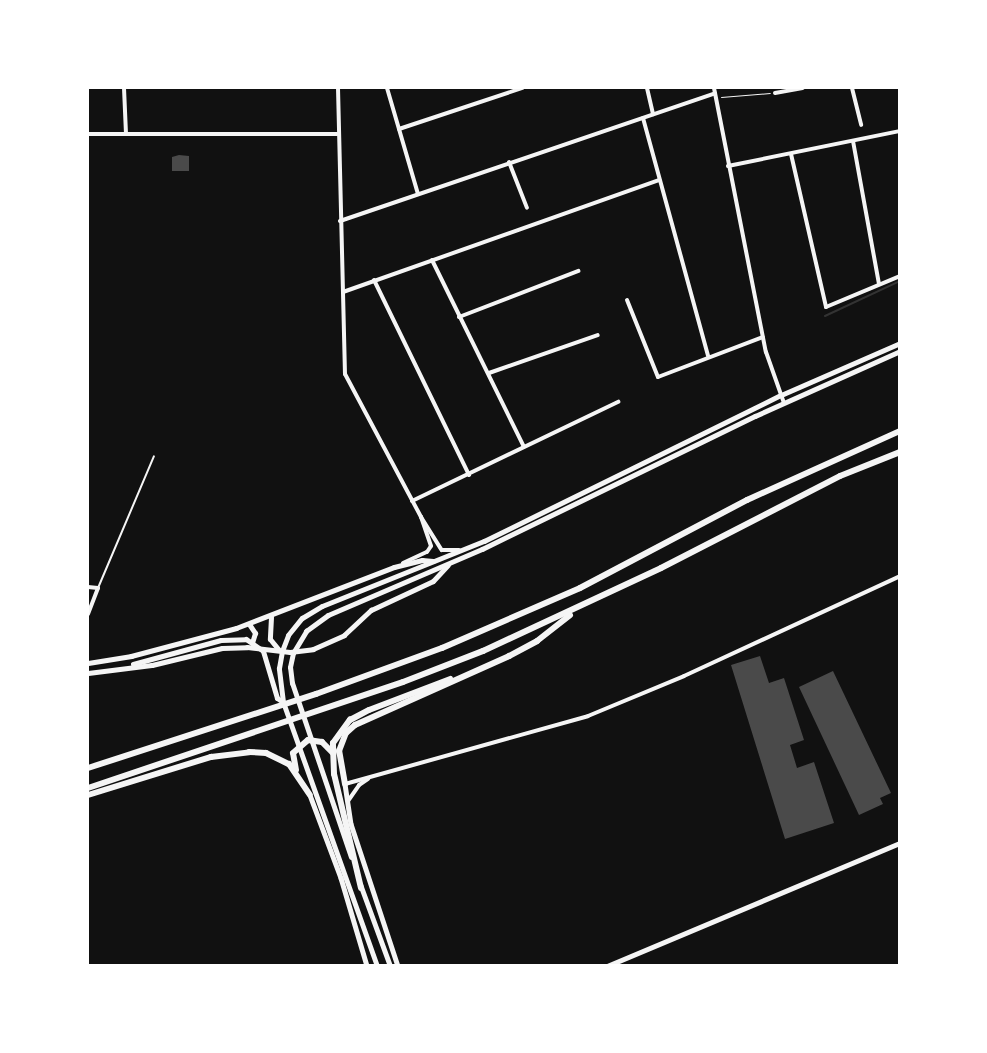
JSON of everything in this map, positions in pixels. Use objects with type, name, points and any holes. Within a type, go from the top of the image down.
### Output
[{"type":"highway","points":[[88,768],[316,694],[442,648],[580,588],[747,500],[900,431]]},
{"type":"highway","points":[[88,788],[403,682],[581,607],[823,484],[900,452]]},
{"type":"highway","points":[[341,770],[341,742],[355,726],[537,641],[581,607]]},
{"type":"highway","points":[[362,888],[331,760],[333,743],[339,731],[350,720],[369,710],[480,669]]},
{"type":"highway","points":[[310,795],[296,770],[293,753],[301,744],[316,740],[330,748],[341,770],[345,784]]},
{"type":"highway","points":[[88,795],[233,753],[266,753],[296,770]]},
{"type":"main road","points":[[378,966],[283,702],[279,668],[282,651],[288,635],[309,612],[466,549],[781,395],[900,343]]},
{"type":"main road","points":[[390,966],[292,684],[290,668],[293,653],[306,631],[316,622],[450,564],[784,403],[900,351]]},
{"type":"main road","points":[[88,663],[131,656],[249,624],[394,567],[422,560],[434,561]]},
{"type":"main road","points":[[127,666],[152,665],[222,648],[247,647],[304,651],[326,644],[344,635],[371,610],[433,581],[450,564]]},
{"type":"main road","points":[[271,616],[270,639],[279,650]]},
{"type":"main road","points":[[247,647],[255,638],[249,624]]},
{"type":"main road","points":[[88,673],[127,666],[195,646],[237,638],[258,644],[269,663],[277,698],[283,702]]},
{"type":"main road","points":[[608,966],[900,843]]},
{"type":"street","points":[[124,88],[126,133]]},
{"type":"street","points":[[338,88],[337,134],[344,374],[412,501],[442,550],[466,549]]},
{"type":"street","points":[[387,88],[418,194]]},
{"type":"street","points":[[398,129],[522,88]]},
{"type":"street","points":[[647,88],[654,114]]},
{"type":"street","points":[[775,93],[803,88]]},
{"type":"street","points":[[852,88],[861,125]]},
{"type":"street","points":[[340,221],[508,162],[643,118],[714,90],[763,337],[784,403]]},
{"type":"street","points":[[643,118],[708,356]]},
{"type":"street","points":[[728,166],[900,131]]},
{"type":"street","points":[[88,134],[337,134]]},
{"type":"street","points":[[853,141],[880,284]]},
{"type":"street","points":[[791,154],[825,305],[830,308],[900,276]]},
{"type":"street","points":[[508,162],[527,208]]},
{"type":"street","points":[[343,292],[659,180]]},
{"type":"street","points":[[432,260],[524,447]]},
{"type":"street","points":[[459,317],[578,271]]},
{"type":"street","points":[[374,280],[469,475]]},
{"type":"street","points":[[627,300],[658,377],[708,356],[763,337]]},
{"type":"street","points":[[489,373],[598,336]]},
{"type":"street","points":[[412,501],[618,402]]},
{"type":"street","points":[[394,567],[429,550],[429,539],[421,517]]},
{"type":"street","points":[[398,966],[362,861],[345,784],[588,716],[684,676],[900,576]]},
{"type":"street","points":[[88,587],[98,588],[88,614]]},
{"type":"street","points":[[348,801],[358,785],[372,776]]},
{"type":"street","points":[[310,795],[341,878],[366,966]]},
{"type":"lane","points":[[98,588],[154,456]]},
{"type":"path","points":[[716,98],[775,93]]},
{"type":"building","points":[[179,155],[189,156],[189,171],[172,171],[172,157]]},
{"type":"building","points":[[760,656],[769,683],[784,678],[804,740],[790,745],[797,768],[814,762],[834,823],[785,839],[731,665]]},
{"type":"building","points":[[833,671],[891,793],[880,798],[883,804],[859,815],[799,687]]},
{"type":"waterway","points":[[825,316],[900,281]]}]
